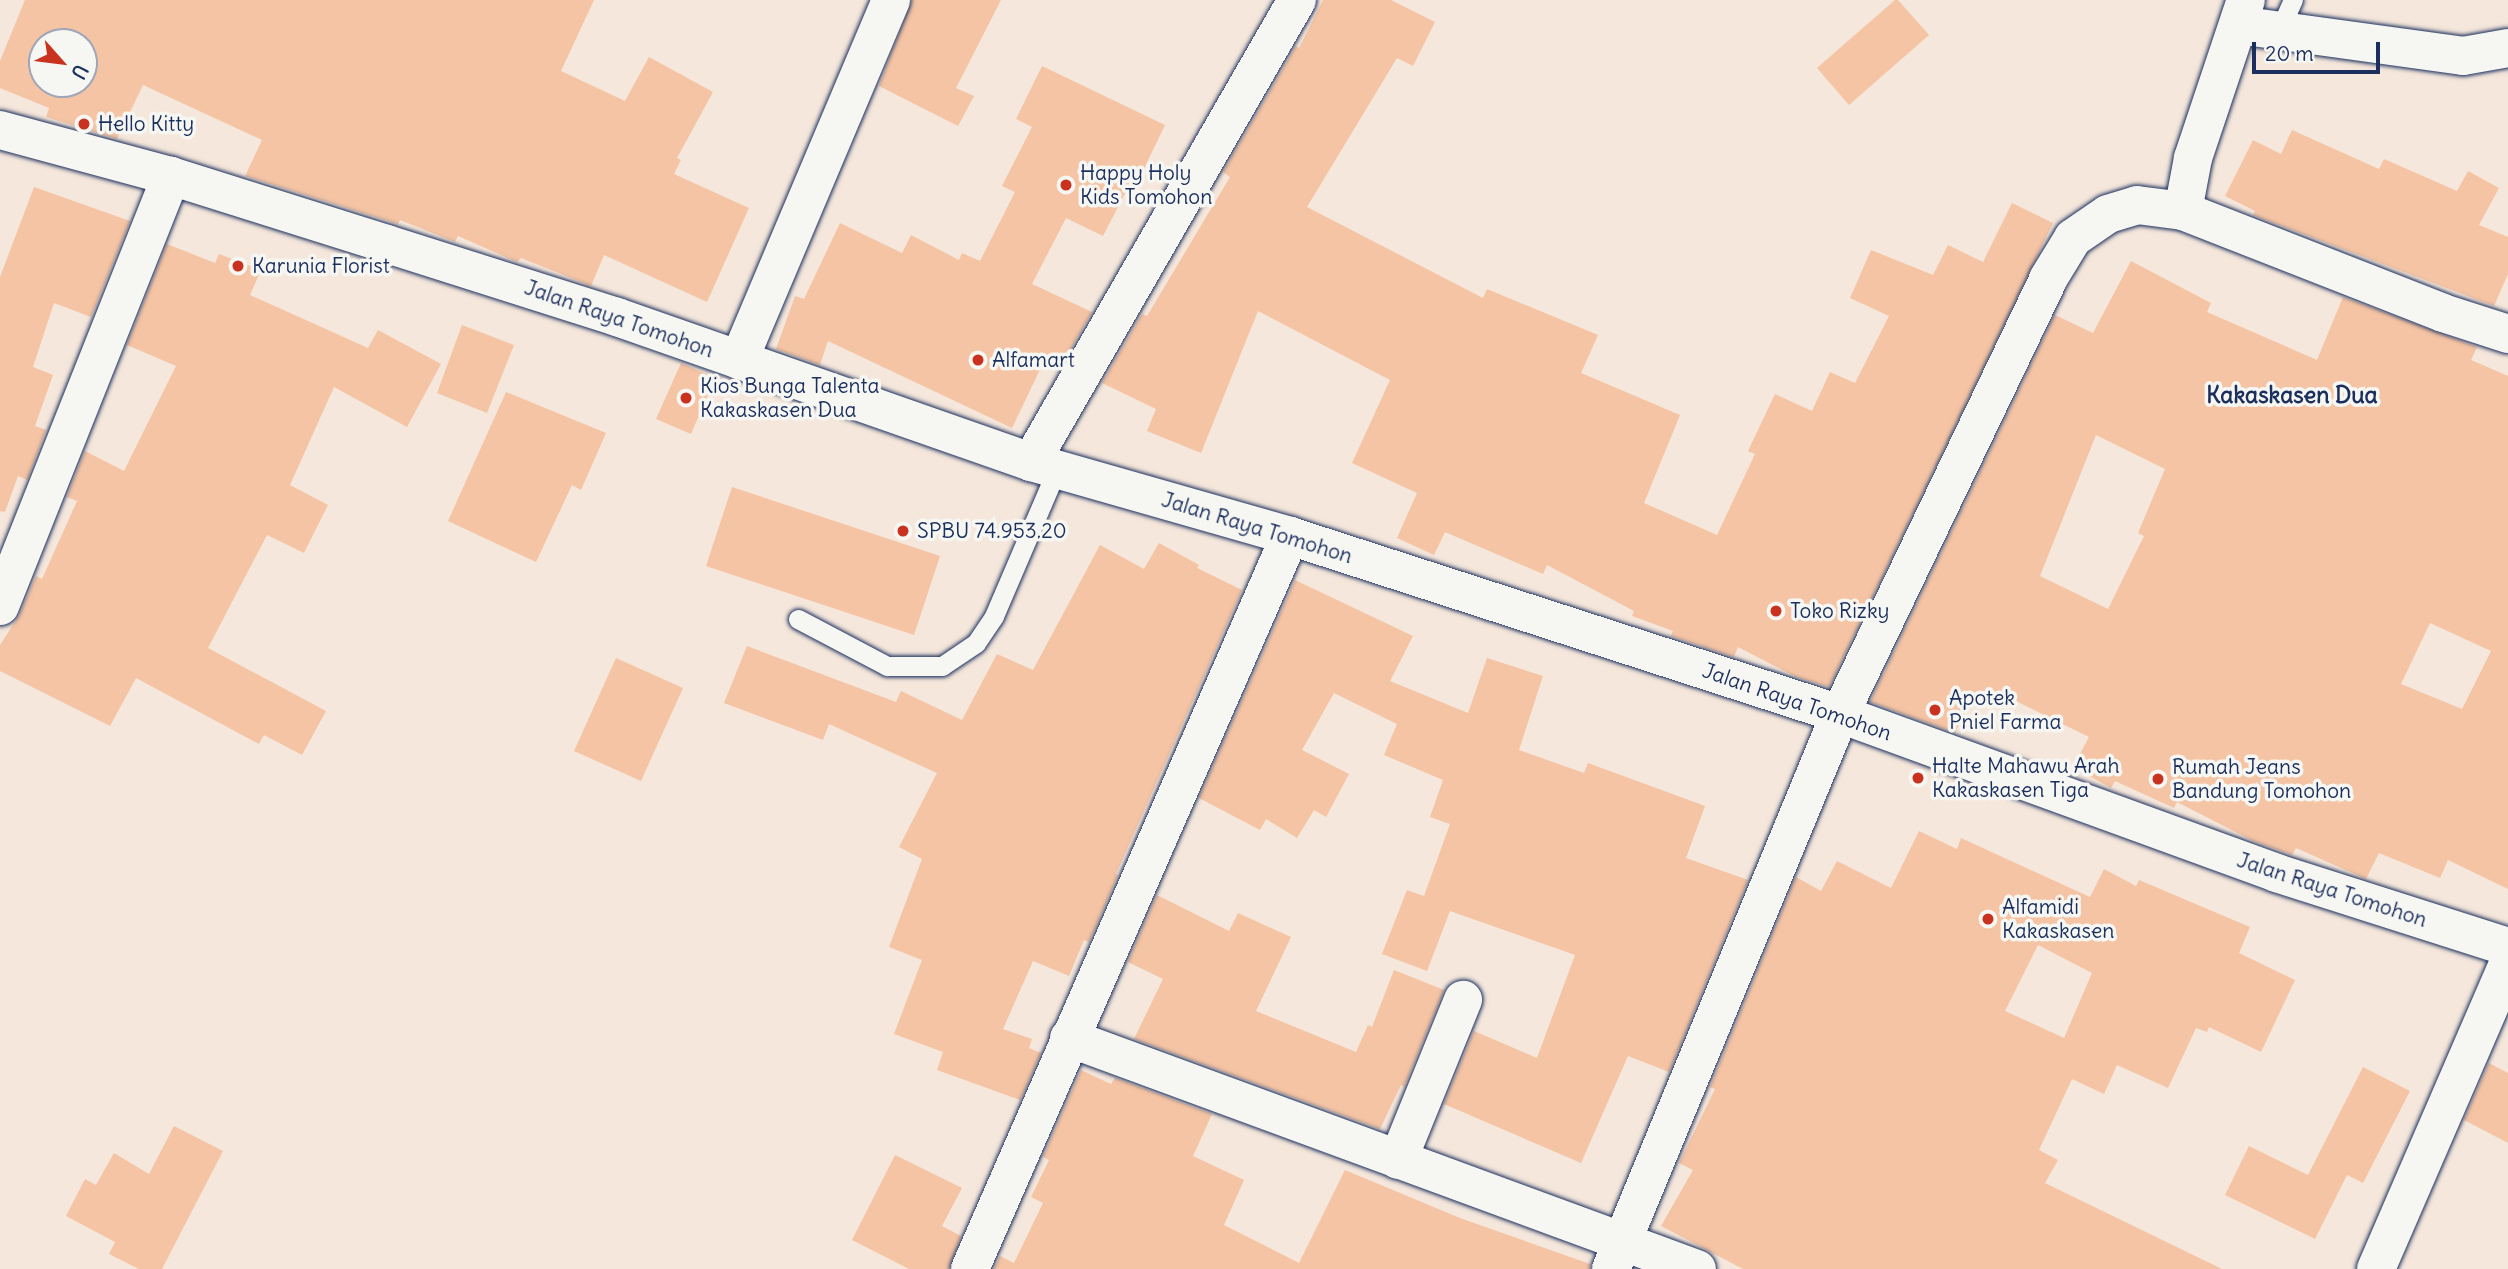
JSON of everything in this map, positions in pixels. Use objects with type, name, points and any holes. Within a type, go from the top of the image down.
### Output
[{"type":"main road","points":[[739,360],[891,0]]},
{"type":"main road","points":[[1044,466],[1297,0]]},
{"type":"main road","points":[[2183,211],[2193,158],[2242,13],[2286,16],[2463,56],[2508,48]]},
{"type":"main road","name":"Jalan Raya Tomohon","points":[[0,130],[171,176],[617,317],[1044,466],[1290,536],[1840,714],[2276,873],[2508,947]]},
{"type":"main road","points":[[0,606],[171,176]]},
{"type":"main road","points":[[1617,1256],[1840,714],[2048,279],[2073,238],[2108,214],[2137,205],[2183,211],[2443,313],[2508,334]]},
{"type":"main road","points":[[970,1269],[1290,536]]},
{"type":"main road","points":[[2376,1269],[2508,964]]},
{"type":"main road","points":[[1398,1160],[1463,1000]]},
{"type":"main road","points":[[1069,1038],[1398,1160],[1617,1256],[1697,1269]]},
{"type":"lane","points":[[798,619],[887,666],[942,666],[976,643],[993,616],[1044,466]]},
{"type":"building","points":[[25,0],[594,0],[561,71],[625,101],[649,57],[713,92],[677,158],[681,160],[674,174],[749,208],[707,302],[604,255],[591,286],[521,258],[517,262],[458,236],[455,242],[400,220],[398,224],[245,176],[262,140],[143,85],[117,139],[46,117],[49,108],[0,88],[0,61]]},
{"type":"building","points":[[912,0],[1001,0],[956,88],[974,96],[958,126],[879,86]]},
{"type":"building","points":[[1323,0],[1391,0],[1435,22],[1413,66],[1397,58],[1307,207],[1483,298],[1487,289],[1598,335],[1581,373],[1680,415],[1644,503],[1717,535],[1755,454],[1748,451],[1775,394],[1812,411],[1830,372],[1855,383],[1889,316],[1850,298],[1871,250],[1933,275],[1948,245],[1983,262],[2012,203],[2053,223],[1829,687],[1796,677],[1738,647],[1734,657],[1671,636],[1673,631],[1632,616],[1634,611],[1547,565],[1543,574],[1445,532],[1434,555],[1397,538],[1417,493],[1352,463],[1390,380],[1258,311],[1201,453],[1147,431],[1156,409],[1102,383],[1142,314],[1147,316],[1230,177],[1223,172],[1296,46],[1299,48]]},
{"type":"building","points":[[1898,0],[1929,35],[1849,105],[1817,68]]},
{"type":"building","points":[[1042,66],[1165,125],[1139,179],[1134,176],[1103,236],[1066,218],[1032,284],[1092,312],[1062,364],[1046,357],[1012,428],[828,341],[820,365],[776,349],[795,296],[804,299],[840,223],[902,253],[911,235],[959,260],[962,253],[980,261],[1015,192],[1002,186],[1032,127],[1016,119]]},
{"type":"building","points":[[2292,130],[2379,169],[2384,159],[2457,191],[2468,171],[2499,188],[2479,225],[2508,237],[2508,274],[2494,306],[2253,215],[2255,211],[2225,196],[2253,140],[2281,154]]},
{"type":"building","points":[[34,187],[130,221],[91,317],[54,303],[33,367],[53,375],[35,426],[46,430],[27,480],[18,476],[5,512],[0,511],[0,277]]},
{"type":"building","points":[[167,244],[215,263],[219,254],[261,270],[250,295],[368,348],[378,330],[441,364],[407,427],[334,387],[290,485],[328,505],[304,553],[267,535],[208,648],[326,711],[302,755],[264,735],[259,744],[136,678],[110,726],[0,671],[0,645],[20,614],[36,576],[42,579],[77,501],[67,497],[85,451],[124,471],[176,366],[127,345]]},
{"type":"building","points":[[2131,261],[2211,303],[2207,312],[2317,360],[2343,297],[2477,347],[2471,360],[2508,376],[2508,889],[2448,860],[2440,878],[2379,853],[2366,879],[2296,848],[2292,855],[2253,841],[2177,802],[2174,808],[2115,781],[2111,788],[2073,767],[2089,737],[2016,701],[2013,708],[1976,691],[1955,733],[1870,702],[2055,315],[2093,333]],"holes":[[[2096,435],[2165,469],[2138,533],[2144,536],[2108,609],[2040,576]],[[2430,623],[2491,651],[2462,709],[2401,684]]]},
{"type":"building","points":[[462,325],[514,345],[487,413],[437,393]]},
{"type":"building","name":"Kios Bunga Talenta Kakaskasen Dua","points":[[681,363],[715,378],[691,434],[656,419]]},
{"type":"building","points":[[506,392],[606,433],[581,490],[572,485],[536,562],[448,521]]},
{"type":"building","points":[[732,487],[940,556],[914,635],[706,566]]},
{"type":"building","points":[[1159,543],[1199,565],[1197,568],[1242,590],[1116,874],[1118,875],[1089,942],[1084,940],[1069,976],[1033,961],[1003,1029],[1032,1039],[1029,1048],[1041,1053],[1020,1100],[937,1070],[943,1052],[894,1034],[922,960],[889,947],[922,859],[899,847],[937,773],[829,724],[823,740],[724,703],[747,646],[896,702],[901,691],[962,720],[997,654],[1033,670],[1100,545],[1144,569]]},
{"type":"building","points":[[1295,580],[1413,636],[1390,681],[1468,713],[1487,658],[1543,676],[1519,750],[1584,773],[1588,763],[1705,806],[1686,858],[1748,880],[1669,1072],[1628,1056],[1581,1163],[1444,1104],[1474,1031],[1537,1058],[1575,955],[1450,911],[1427,971],[1382,954],[1407,890],[1424,896],[1450,824],[1430,817],[1443,780],[1384,755],[1397,724],[1334,693],[1302,750],[1349,774],[1326,817],[1314,810],[1297,838],[1266,819],[1260,830],[1199,798]]},
{"type":"building","points":[[616,658],[683,688],[641,781],[574,751]]},
{"type":"building","points":[[1919,831],[1957,849],[1961,838],[2090,897],[2104,869],[2136,886],[2139,880],[2250,927],[2239,953],[2295,980],[2261,1052],[2209,1027],[2207,1032],[2196,1028],[2168,1088],[2117,1065],[2104,1094],[2072,1079],[2039,1150],[2058,1160],[2045,1183],[2222,1269],[1743,1269],[1661,1226],[1693,1170],[1679,1163],[1715,1089],[1710,1087],[1796,877],[1821,891],[1837,861],[1891,888]],"holes":[[[2038,945],[2092,973],[2064,1038],[2005,1011]]]},
{"type":"building","points":[[1157,895],[1229,931],[1238,913],[1291,937],[1256,1011],[1356,1052],[1368,1025],[1372,1027],[1394,970],[1444,990],[1404,1087],[1401,1085],[1380,1129],[1134,1039],[1163,979],[1128,962]]},
{"type":"building","points":[[2489,1063],[2508,1073],[2508,1143],[2464,1120]]},
{"type":"building","points":[[2363,1067],[2410,1091],[2363,1183],[2347,1175],[2315,1239],[2225,1195],[2249,1146],[2308,1175]]},
{"type":"building","points":[[1081,1070],[1111,1084],[1115,1078],[1212,1114],[1193,1156],[1244,1180],[1224,1225],[1299,1263],[1345,1170],[1460,1218],[1590,1264],[1590,1269],[994,1269],[1000,1256],[1014,1263],[1043,1203],[1031,1197],[1049,1160],[1043,1157]]},
{"type":"building","points":[[174,1126],[223,1151],[162,1269],[139,1269],[109,1254],[115,1242],[66,1216],[85,1179],[96,1185],[114,1153],[149,1174]]},
{"type":"building","points":[[895,1155],[962,1188],[942,1226],[961,1236],[949,1269],[909,1269],[852,1240]]},
{"type":"place","name":"Hello Kitty","points":[[84,124]]},
{"type":"place","name":"Happy Holy Kids Tomohon","points":[[1066,185]]},
{"type":"place","name":"Karunia Florist","points":[[238,266]]},
{"type":"place","name":"Alfamart","points":[[978,360]]},
{"type":"place","name":"Kios Bunga Talenta Kakaskasen Dua","points":[[686,398]]},
{"type":"place","name":"SPBU 74.953.20","points":[[903,531]]},
{"type":"place","name":"Toko Rizky","points":[[1776,611]]},
{"type":"place","name":"Apotek Pniel Farma","points":[[1935,710]]},
{"type":"place","name":"Halte Mahawu Arah Kakaskasen Tiga","points":[[1918,778]]},
{"type":"place","name":"Rumah Jeans Bandung Tomohon","points":[[2158,779]]},
{"type":"place","name":"Alfamidi Kakaskasen","points":[[1988,919]]},
{"type":"district","name":"Kakaskasen Dua","points":[[2292,395]]}]
